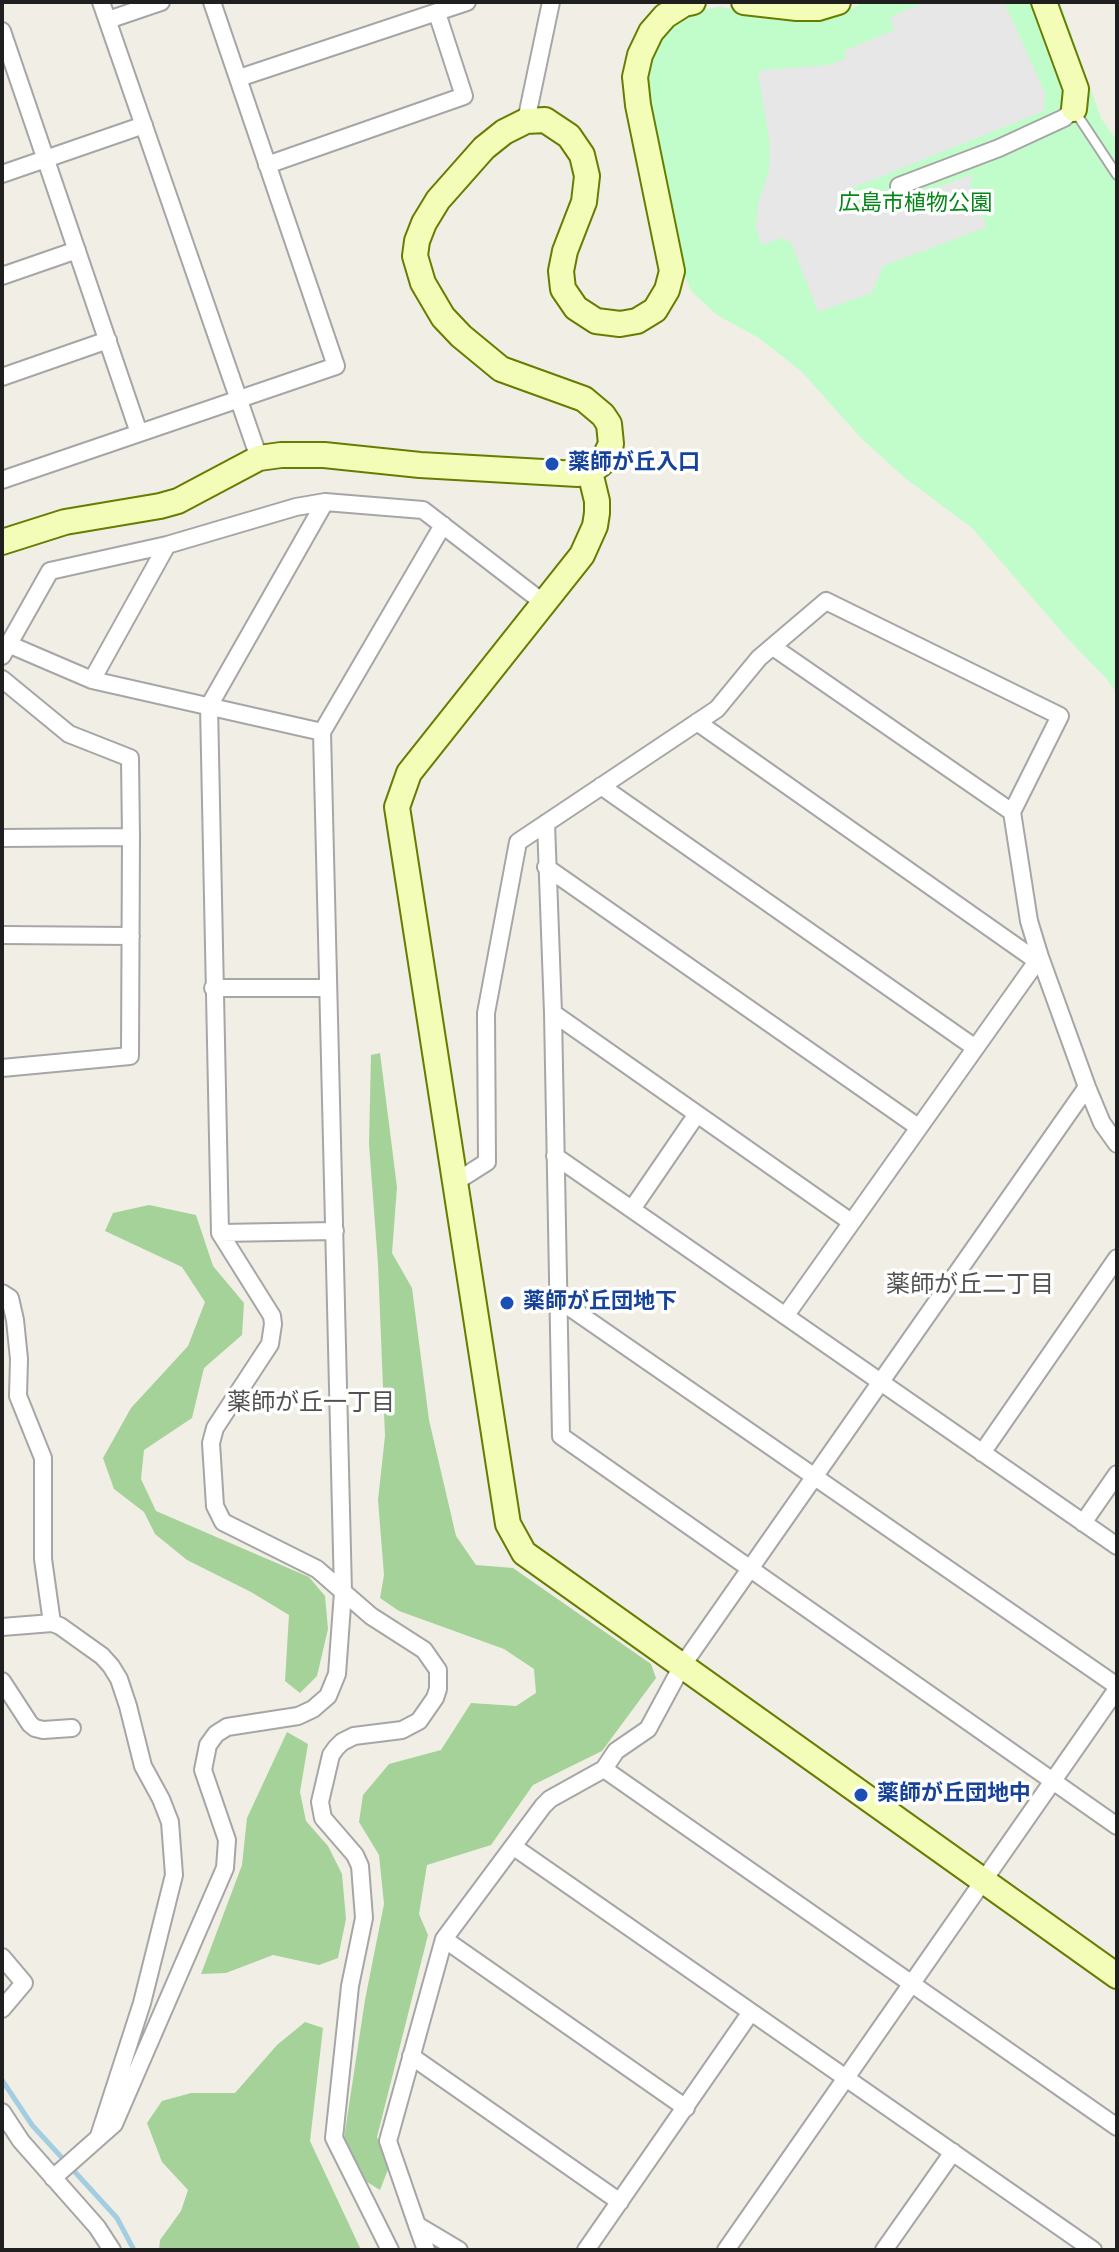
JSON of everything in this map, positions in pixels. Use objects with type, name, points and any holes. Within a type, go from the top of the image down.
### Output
[{"type":"street","points":[[101,2],[259,458]]},
{"type":"street","points":[[108,20],[161,2]]},
{"type":"street","points":[[2,480],[336,366],[212,2]]},
{"type":"street","points":[[239,78],[467,2]]},
{"type":"street","points":[[526,121],[551,2]]},
{"type":"street","points":[[2,542],[65,522],[169,504],[259,458],[281,455],[324,455],[420,465],[578,474],[590,472],[601,464],[611,444],[609,424],[603,415],[584,399],[501,369],[474,348],[433,303],[417,264],[417,241],[438,200],[484,148],[504,132],[526,121],[545,120],[569,136],[582,155],[587,176],[584,202],[565,251],[561,271],[563,289],[576,308],[596,321],[620,324],[637,321],[655,310],[667,290],[672,271],[635,77],[640,55],[651,32],[665,16],[693,2]]},
{"type":"street","points":[[744,2],[818,8],[838,2]]},
{"type":"street","points":[[899,186],[999,148],[1064,118],[1074,109],[1076,89],[1044,2]]},
{"type":"street","points":[[267,165],[464,96],[437,13]]},
{"type":"street","points":[[2,31],[8,70],[46,159],[139,433]]},
{"type":"street","points":[[2,174],[144,125]]},
{"type":"street","points":[[2,276],[77,250]]},
{"type":"street","points":[[2,377],[108,340]]},
{"type":"street","points":[[590,472],[597,501],[595,526],[582,555],[409,773],[397,807],[508,1524],[524,1553],[1117,1976]]},
{"type":"street","points":[[322,732],[92,680],[5,650],[50,571],[167,545],[296,507],[325,502],[423,510],[545,604]]},
{"type":"street","points":[[325,502],[209,706],[220,1233],[272,1316],[273,1324],[270,1344],[212,1435],[218,1515],[229,1527],[317,1569],[371,1616],[424,1650],[435,1662],[439,1680],[431,1707],[411,1727],[362,1734],[342,1742],[331,1755],[320,1802],[323,1818],[355,1855],[360,1866],[364,1906],[350,1986],[334,2138],[390,2250]]},
{"type":"street","points":[[57,2175],[114,2124],[225,1868],[227,1840],[203,1770],[208,1745],[216,1734],[227,1727],[298,1716],[313,1709],[328,1696],[337,1674],[343,1592],[322,732],[443,525]]},
{"type":"street","points":[[92,680],[167,545]]},
{"type":"street","points":[[454,1183],[487,1162],[486,1013],[518,842],[697,722],[730,696],[759,658],[826,601],[1060,716],[1012,812],[1038,959],[1102,1123],[1117,1144]]},
{"type":"street","points":[[773,647],[1012,812]]},
{"type":"street","points":[[2,679],[69,734],[130,758],[131,837],[130,1056],[2,1068]]},
{"type":"street","points":[[697,722],[1038,959]]},
{"type":"street","points":[[601,786],[974,1047]]},
{"type":"street","points":[[546,823],[561,1436],[1117,1826]]},
{"type":"street","points":[[2,838],[131,837]]},
{"type":"street","points":[[546,867],[918,1127]]},
{"type":"street","points":[[2,935],[131,936]]},
{"type":"street","points":[[786,1315],[1038,959]]},
{"type":"street","points":[[213,988],[328,988]]},
{"type":"street","points":[[553,1013],[851,1222]]},
{"type":"street","points":[[426,2250],[388,2141],[444,1939],[550,1799],[604,1769],[616,1751],[648,1729],[682,1666],[1087,1087]]},
{"type":"street","points":[[632,1209],[697,1114]]},
{"type":"street","points":[[555,1156],[1117,1546]]},
{"type":"street","points":[[220,1233],[335,1231]]},
{"type":"street","points":[[982,1453],[1117,1258]]},
{"type":"street","points":[[2,1293],[10,1298],[15,1320],[19,1359],[18,1396],[43,1458],[43,1559],[52,1623]]},
{"type":"street","points":[[559,1300],[1117,1688],[726,2250]]},
{"type":"street","points":[[1083,1523],[1117,1474]]},
{"type":"street","points":[[2,1627],[52,1623],[102,1656],[119,1679],[143,1766],[170,1822],[174,1875],[142,2003],[99,2136]]},
{"type":"street","points":[[2,1681],[35,1728],[72,1728]]},
{"type":"street","points":[[604,1769],[1117,2127]]},
{"type":"street","points":[[514,1847],[1093,2250]]},
{"type":"street","points":[[444,1939],[686,2108]]},
{"type":"street","points":[[2,1957],[24,1983],[2,2009]]},
{"type":"street","points":[[586,2250],[751,2012]]},
{"type":"street","points":[[411,2056],[620,2202]]},
{"type":"street","points":[[4,2117],[21,2141],[57,2175],[112,2250]]},
{"type":"street","points":[[888,2249],[953,2152]]},
{"type":"street","points":[[417,2225],[459,2250]]},
{"type":"lane","points":[[1074,109],[1117,175]]},
{"type":"green space","name":"広島市植物公園","points":[[864,2],[1060,2],[1101,118],[1117,141],[1117,694],[972,528],[905,478],[861,438],[802,372],[759,338],[717,315],[691,291],[676,253],[643,74],[655,40],[686,12],[719,7],[812,20],[833,18]]},
{"type":"green space","points":[[380,1053],[397,1187],[392,1253],[412,1288],[429,1420],[456,1536],[476,1565],[513,1568],[651,1664],[656,1678],[602,1751],[533,1785],[491,1845],[427,1865],[419,1914],[428,1935],[377,2137],[389,2167],[380,2190],[367,2182],[344,2138],[365,2000],[384,1904],[379,1855],[359,1822],[363,1795],[389,1764],[441,1750],[471,1703],[516,1706],[536,1693],[534,1669],[504,1649],[399,1611],[380,1598],[384,1575],[378,1500],[385,1436],[378,1264],[369,1144],[371,1055]]},
{"type":"green space","points":[[149,1205],[196,1215],[213,1266],[244,1303],[242,1335],[204,1368],[192,1418],[144,1450],[141,1479],[156,1511],[309,1577],[325,1596],[328,1629],[317,1676],[300,1693],[285,1681],[289,1615],[187,1560],[155,1534],[144,1512],[114,1489],[103,1458],[131,1408],[188,1346],[205,1302],[182,1267],[105,1231],[113,1213]]},
{"type":"green space","points":[[287,1732],[308,1744],[300,1792],[306,1821],[328,1846],[342,1874],[346,1919],[338,1958],[319,1965],[273,1955],[226,1973],[201,1974],[242,1865],[247,1818]]},
{"type":"green space","points":[[305,2022],[323,2028],[310,2141],[361,2250],[159,2250],[160,2240],[181,2211],[188,2190],[162,2162],[147,2123],[162,2101],[191,2093],[235,2093],[277,2045]]},
{"type":"shaded area","points":[[925,2],[1004,2],[1045,93],[1044,111],[850,189],[862,216],[973,174],[970,184],[987,227],[883,266],[872,293],[818,312],[791,243],[782,238],[761,245],[756,227],[758,203],[769,171],[770,144],[758,74],[762,70],[830,65],[846,58],[844,51],[894,30],[890,17]]},
{"type":"waterway","points":[[2,2080],[32,2125],[117,2218],[134,2250]]},
{"type":"place","name":"薬師が丘入口","points":[[552,464]]},
{"type":"place","name":"薬師が丘団地下","points":[[507,1303]]},
{"type":"place","name":"薬師が丘団地中","points":[[861,1795]]},
{"type":"district","name":"薬師が丘二丁目","points":[[970,1286]]},
{"type":"district","name":"薬師が丘一丁目","points":[[311,1404]]}]
